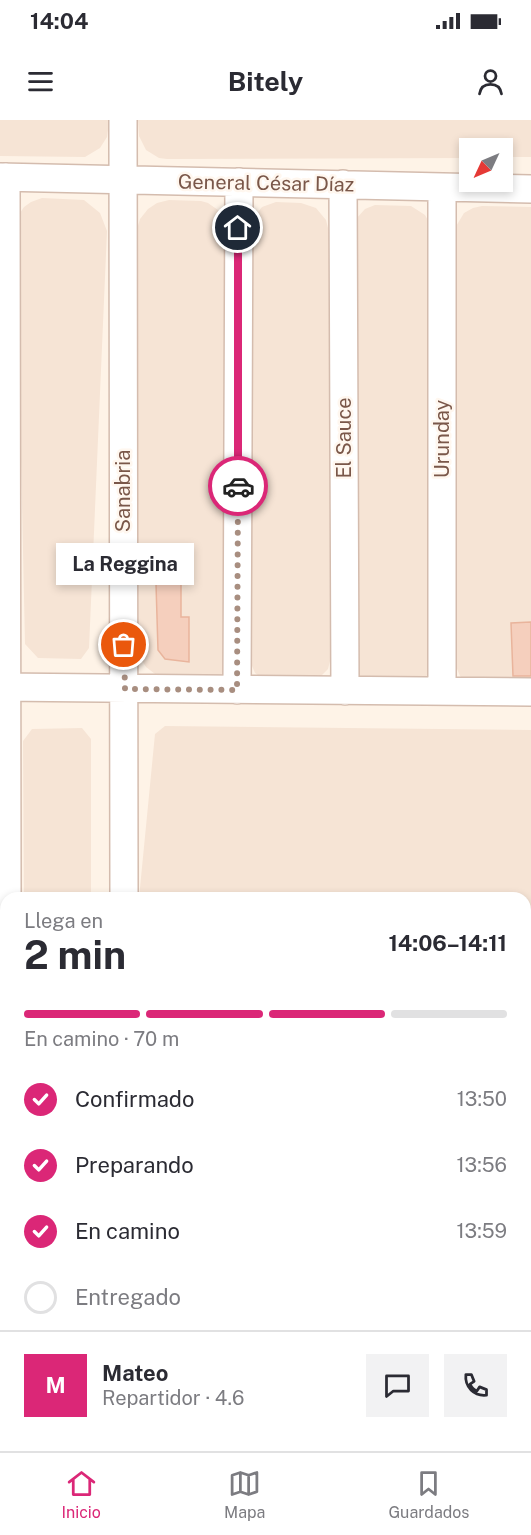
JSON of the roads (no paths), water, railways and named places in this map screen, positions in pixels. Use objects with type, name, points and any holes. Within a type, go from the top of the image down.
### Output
[{"type":"street","name":"Sanabria","points":[[123,120],[124,892]]},
{"type":"street","name":"General César Díaz","points":[[3,177],[531,189]]},
{"type":"street","points":[[3,177],[7,892]]},
{"type":"street","points":[[237,690],[239,182]]},
{"type":"street","name":"El Sauce","points":[[343,184],[345,691]]},
{"type":"street","name":"Urunday","points":[[442,187],[442,691]]},
{"type":"street","points":[[4,687],[531,692]]},
{"type":"place","name":"La Reggina","points":[[124,645]]}]
